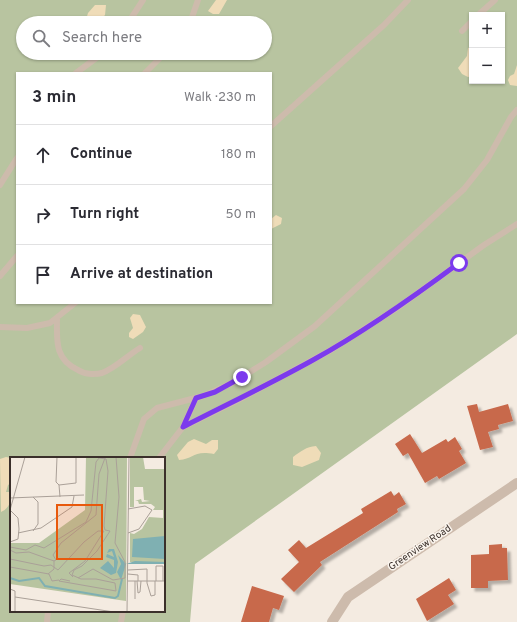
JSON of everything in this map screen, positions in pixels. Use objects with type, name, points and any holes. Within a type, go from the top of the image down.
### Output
[{"type":"street","name":"Greenview Road","points":[[332,622],[348,597],[517,483]]},
{"type":"lane","points":[[133,16],[144,0]]},
{"type":"lane","points":[[192,16],[198,0]]},
{"type":"lane","points":[[272,125],[384,25],[408,0]]},
{"type":"lane","points":[[481,12],[494,0]]},
{"type":"lane","points":[[462,31],[469,24]]},
{"type":"lane","points":[[77,72],[94,60]]},
{"type":"lane","points":[[146,72],[158,60]]},
{"type":"lane","points":[[130,457],[144,419],[147,415],[157,408],[215,392],[232,383],[266,362],[315,326],[347,298],[472,181],[487,160],[511,117],[517,110]]},
{"type":"lane","points":[[0,185],[16,160]]},
{"type":"lane","points":[[183,427],[242,398],[330,350],[397,308],[484,244],[517,224]]},
{"type":"lane","points":[[0,276],[16,257]]},
{"type":"lane","points":[[0,327],[27,328],[50,323],[74,304]]},
{"type":"lane","points":[[57,318],[57,340],[62,358],[66,364],[81,372],[89,374],[102,373],[140,348]]},
{"type":"lane","points":[[159,457],[183,427],[196,398]]},
{"type":"lane","points":[[47,622],[48,612]]},
{"type":"lane","points":[[121,622],[123,612]]},
{"type":"green space","points":[[0,0],[517,0],[517,334],[195,564],[190,622],[0,622]]},
{"type":"sand","points":[[216,0],[227,0],[219,14],[213,14],[208,11]]},
{"type":"sand","points":[[95,5],[106,5],[104,16],[87,16]]},
{"type":"sand","points":[[468,48],[468,77],[462,74],[458,68],[467,56]]},
{"type":"sand","points":[[517,65],[517,86],[510,85],[508,80],[510,76],[514,74]]},
{"type":"sand","points":[[276,215],[282,218],[281,224],[272,228],[272,218]]},
{"type":"sand","points":[[133,314],[140,315],[146,327],[143,332],[133,339],[129,337],[129,333],[133,328],[130,318]]},
{"type":"sand","points":[[194,439],[206,444],[212,440],[218,440],[218,449],[214,454],[202,453],[179,460],[177,455],[188,442]]},
{"type":"sand","points":[[316,446],[321,453],[319,460],[302,467],[293,465],[293,457],[306,448]]},
{"type":"sand","points":[[6,457],[10,458],[10,484],[8,485],[6,492],[10,492],[10,501],[8,506],[1,512],[0,459]]},
{"type":"building","points":[[477,404],[479,412],[508,404],[513,421],[498,425],[499,429],[488,432],[493,447],[480,450],[467,406]]},
{"type":"building","points":[[410,434],[422,453],[446,439],[448,442],[455,437],[462,449],[459,451],[466,463],[439,479],[437,476],[425,483],[408,453],[403,456],[395,444]]},
{"type":"building","points":[[391,491],[394,496],[399,492],[406,504],[397,509],[398,512],[320,562],[322,565],[294,592],[281,579],[299,562],[288,550],[299,540],[306,548],[363,513],[361,509]]},
{"type":"building","points":[[502,544],[502,548],[507,548],[508,580],[488,581],[488,588],[471,588],[471,555],[489,554],[489,545]]},
{"type":"building","points":[[449,578],[456,590],[448,595],[454,604],[427,621],[416,599]]},
{"type":"building","points":[[252,586],[284,596],[279,610],[273,608],[269,622],[241,622]]},
{"type":"route","points":[[242,377],[215,392],[196,398],[183,427],[314,360],[397,308],[459,263]]}]
